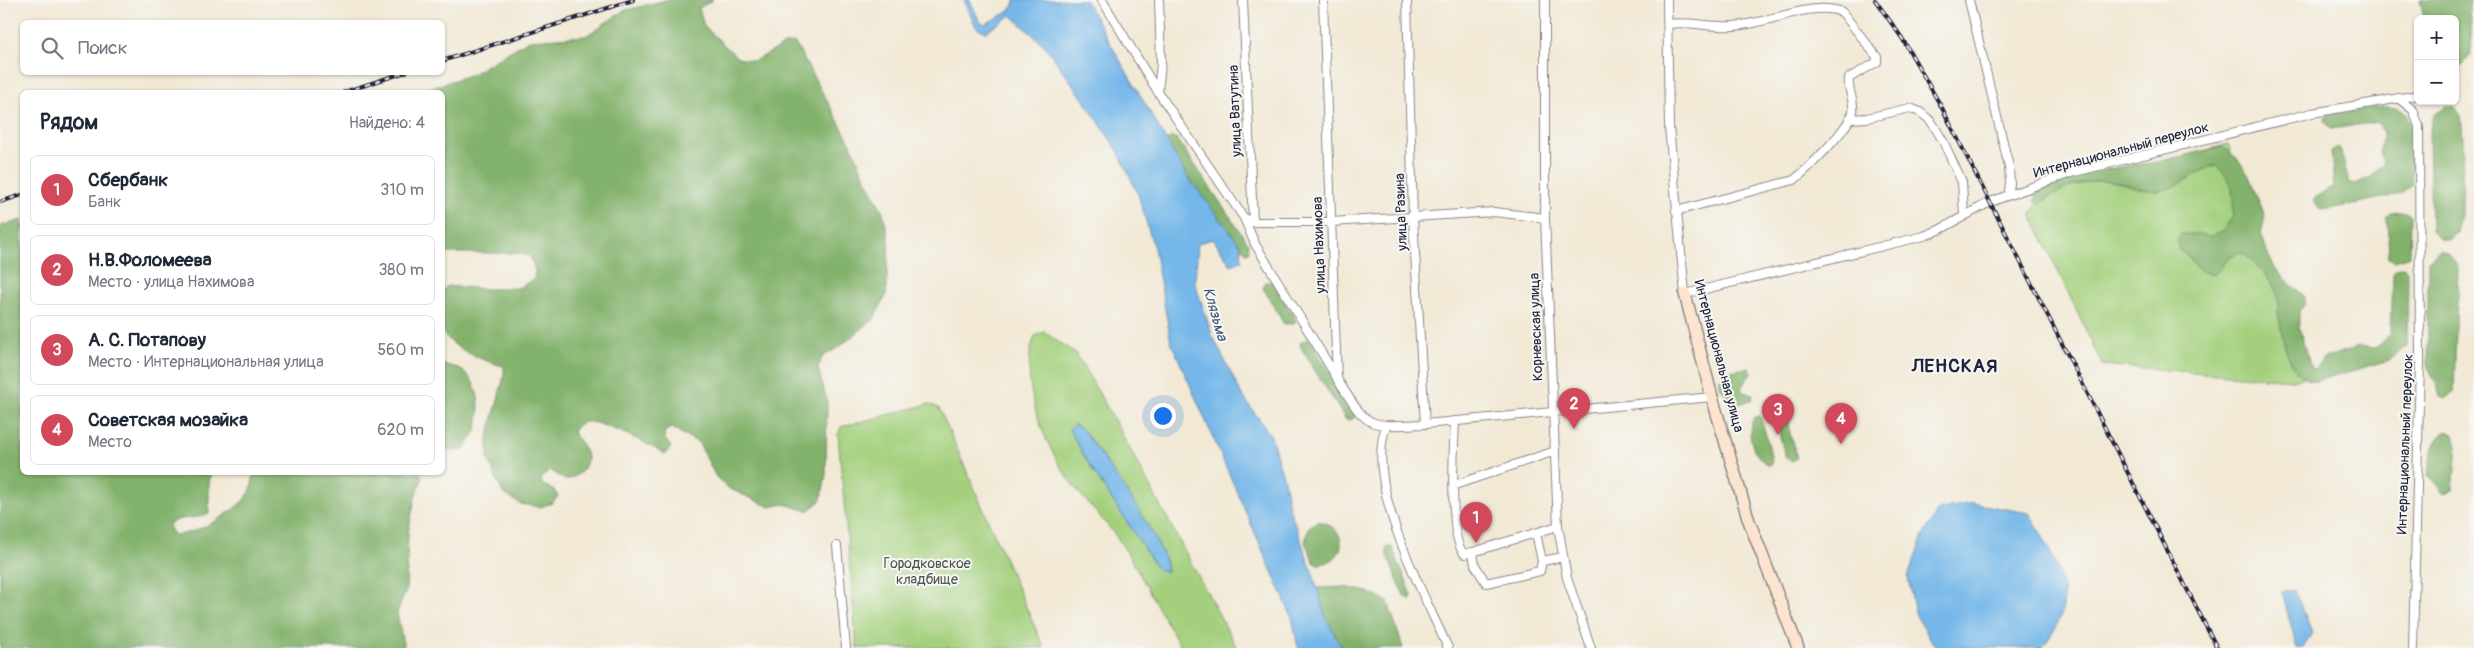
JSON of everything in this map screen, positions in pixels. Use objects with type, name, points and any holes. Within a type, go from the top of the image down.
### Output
[{"type":"street","points":[[1102,0],[1158,92],[1244,218],[1255,244],[1337,379],[1360,414],[1367,421],[1386,426],[1425,424],[1712,398]]},
{"type":"street","points":[[1158,92],[1161,63],[1159,0]]},
{"type":"street","name":"улица Ватутина","points":[[1244,0],[1253,222]]},
{"type":"street","name":"улица Нахимова","points":[[1322,0],[1337,379]]},
{"type":"street","name":"улица Разина","points":[[1407,0],[1413,218],[1425,424]]},
{"type":"street","name":"Корневская улица","points":[[1545,0],[1545,218],[1558,526],[1563,557],[1591,648]]},
{"type":"street","name":"Интернациональная улица","points":[[1667,0],[1669,126],[1685,294],[1712,398],[1749,521],[1798,648]]},
{"type":"street","points":[[1970,0],[2009,167],[2010,184],[2008,194]]},
{"type":"street","points":[[1668,24],[1688,22],[1733,26],[1805,9],[1834,8],[1842,12],[1877,57],[1877,62],[1849,78],[1853,106],[1850,119],[1808,169],[1794,180],[1676,211]]},
{"type":"street","name":"Интернациональный переулок","points":[[1685,294],[1924,236],[2008,194],[2071,173],[2312,113],[2414,96]]},
{"type":"street","name":"Интернациональный переулок","points":[[2398,98],[2413,110],[2419,126],[2420,362],[2413,648]]},
{"type":"street","points":[[1850,119],[1867,118],[1910,108],[1920,112],[1931,121],[1943,141],[1962,182],[1964,215]]},
{"type":"street","points":[[1244,218],[1253,222],[1331,222],[1494,212],[1545,218]]},
{"type":"street","points":[[1455,421],[1453,520],[1456,540],[1461,552],[1465,554],[1473,552],[1558,526]]},
{"type":"street","points":[[1386,426],[1382,438],[1381,461],[1390,512],[1426,604],[1448,648]]},
{"type":"street","points":[[1455,485],[1555,451]]},
{"type":"street","points":[[1473,552],[1475,566],[1486,583],[1540,571],[1542,561],[1536,533]]},
{"type":"street","points":[[837,546],[846,648]]},
{"type":"street","points":[[1542,561],[1563,557]]},
{"type":"green space","points":[[666,0],[713,0],[699,8],[704,26],[738,58],[754,61],[786,44],[795,43],[851,144],[883,212],[889,240],[886,296],[873,320],[839,347],[822,357],[818,369],[827,401],[826,475],[821,500],[808,511],[784,504],[770,507],[728,488],[716,477],[699,443],[672,428],[664,432],[665,439],[671,447],[665,454],[612,429],[591,422],[581,423],[573,432],[586,454],[587,459],[584,469],[576,476],[565,480],[550,470],[541,479],[542,484],[555,491],[558,497],[552,503],[540,507],[520,504],[503,493],[488,459],[488,437],[504,376],[504,366],[468,353],[445,336],[445,288],[447,286],[487,289],[518,288],[534,279],[535,270],[530,256],[516,253],[445,253],[445,90],[425,90],[472,74],[529,40],[586,36],[623,11]]},
{"type":"green space","points":[[2420,0],[2470,0],[2472,55],[2463,65],[2459,66],[2459,15],[2423,15]]},
{"type":"green space","points":[[2446,106],[2455,107],[2461,115],[2463,136],[2462,212],[2457,233],[2448,240],[2439,239],[2431,231],[2429,135],[2433,116]]},
{"type":"green space","points":[[2390,107],[2401,110],[2410,121],[2413,185],[2401,194],[2329,209],[2319,207],[2314,203],[2314,198],[2334,187],[2331,151],[2338,147],[2341,151],[2349,182],[2355,184],[2373,176],[2383,164],[2380,150],[2383,134],[2378,122],[2331,129],[2325,122],[2326,115]]},
{"type":"green space","points":[[1172,137],[1177,139],[1248,243],[1249,252],[1246,253],[1187,176],[1166,141]]},
{"type":"green space","points":[[2228,144],[2308,377],[2292,380],[2102,365],[2031,214],[2046,194]]},
{"type":"green space","points":[[2222,147],[2238,159],[2249,176],[2265,217],[2261,233],[2264,247],[2276,270],[2305,297],[2305,304],[2299,311],[2299,328],[2311,368],[2315,369],[2323,358],[2358,346],[2375,348],[2391,333],[2393,273],[2396,269],[2404,267],[2408,271],[2407,346],[2390,360],[2316,381],[2298,373],[2292,364],[2284,343],[2276,291],[2258,266],[2242,253],[2236,254],[2231,256],[2213,275],[2199,270],[2189,257],[2178,249],[2178,238],[2181,234],[2196,234],[2209,237],[2223,230],[2234,215],[2232,188],[2224,173],[2216,166],[2159,191],[2145,190],[2110,181],[2099,181],[2079,184],[2059,192],[2041,203],[2035,202],[2036,194],[2044,187],[2093,171],[2156,162]]},
{"type":"green space","points":[[2407,212],[2411,215],[2410,256],[2394,261],[2389,258],[2387,217],[2391,213]]},
{"type":"green space","points":[[20,221],[20,475],[211,475],[209,513],[199,517],[174,521],[169,524],[170,530],[174,535],[194,531],[224,516],[248,495],[254,475],[421,475],[422,479],[415,498],[408,533],[406,591],[397,613],[404,648],[0,648],[0,226]]},
{"type":"green space","points":[[2440,250],[2448,253],[2458,267],[2454,391],[2446,399],[2440,397],[2437,385],[2428,367],[2428,260]]},
{"type":"green space","points":[[1268,281],[1273,282],[1296,320],[1294,324],[1284,324],[1263,288],[1264,283]]},
{"type":"green space","points":[[1044,332],[1076,354],[1111,414],[1237,648],[1182,648],[1121,543],[1077,491],[1064,472],[1047,442],[1034,406],[1029,369],[1030,352],[1035,336]],"holes":[[[1069,429],[1083,430],[1146,522],[1157,542],[1167,572],[1159,571],[1090,466]]]},
{"type":"green space","points":[[1309,338],[1356,415],[1353,419],[1346,420],[1301,348],[1300,343]]},
{"type":"green space","points":[[445,365],[455,367],[464,372],[470,379],[475,387],[479,408],[476,430],[472,438],[463,450],[450,451],[445,445]]},
{"type":"green space","points":[[1749,368],[1752,372],[1741,388],[1743,392],[1753,395],[1752,401],[1732,404],[1720,386],[1720,378],[1733,370]]},
{"type":"green space","name":"Городковское кладбище","points":[[929,404],[939,408],[1044,648],[857,648],[838,435],[841,427]]},
{"type":"green space","points":[[1783,409],[1789,415],[1790,434],[1797,458],[1792,461],[1786,458],[1780,435],[1779,417],[1780,411]]},
{"type":"green space","points":[[1759,416],[1771,454],[1772,464],[1769,465],[1759,457],[1750,436],[1752,423],[1755,417]]},
{"type":"green space","points":[[2447,431],[2454,435],[2457,445],[2453,490],[2443,493],[2428,475],[2435,444]]},
{"type":"green space","points":[[1318,521],[1329,525],[1337,531],[1341,539],[1341,546],[1333,559],[1325,563],[1315,564],[1305,542],[1309,527]]},
{"type":"green space","points":[[1387,547],[1392,547],[1412,595],[1411,600],[1404,596],[1387,555]]},
{"type":"green space","points":[[1345,587],[1368,592],[1388,602],[1403,648],[1342,648],[1325,616],[1317,588]]},
{"type":"water","points":[[964,0],[970,0],[980,22],[985,24],[1010,11],[1016,0],[1085,0],[1187,176],[1241,246],[1242,261],[1231,265],[1213,239],[1198,243],[1195,283],[1212,335],[1242,395],[1271,436],[1284,480],[1289,507],[1314,577],[1325,616],[1342,648],[1298,648],[1292,617],[1171,342],[1154,248],[1138,194],[1118,151],[1045,46],[1011,15],[986,32],[976,27]]},
{"type":"water","points":[[1074,424],[1083,430],[1146,522],[1157,542],[1167,572],[1159,571],[1090,466],[1069,429]]},
{"type":"water","points":[[1972,503],[2029,513],[2047,545],[2058,571],[2064,596],[2062,613],[2052,634],[2042,648],[1936,648],[1915,614],[1908,577],[1923,536],[1938,510]]},
{"type":"water","points":[[2294,589],[2312,633],[2303,648],[2297,648],[2282,592]]},
{"type":"railway","points":[[445,60],[633,0]]},
{"type":"railway","points":[[1875,0],[1902,38],[1942,108],[2217,648]]},
{"type":"railway","points":[[350,90],[397,75]]},
{"type":"railway","points":[[0,202],[20,196]]},
{"type":"place","name":"Н.В.Фоломеева","points":[[1574,429]]},
{"type":"place","name":"А. С. Потапову","points":[[1778,435]]},
{"type":"place","name":"Советская мозайка","points":[[1841,444]]},
{"type":"place","name":"Сбербанк","points":[[1476,543]]},
{"type":"district","name":"ЛЕНСКАЯ","points":[[1955,366]]},
{"type":"water label","name":"Клязьма","points":[[1215,314]]}]
